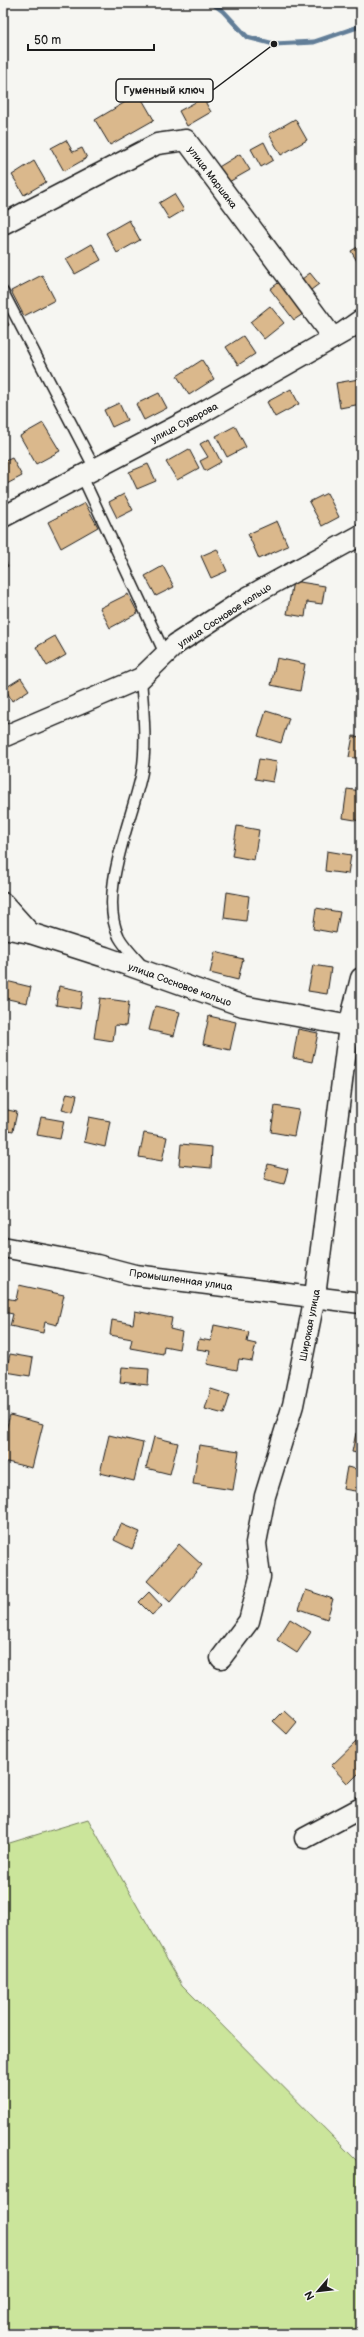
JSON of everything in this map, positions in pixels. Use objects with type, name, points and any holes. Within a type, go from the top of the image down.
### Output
[{"type":"street","name":"улица Маршака","points":[[3,224],[157,144],[186,140],[346,334]]},
{"type":"street","name":"улица Суворова","points":[[3,517],[194,417],[346,334],[361,320]]},
{"type":"street","name":"улица Сосновое кольцо","points":[[3,737],[141,678],[176,644],[248,597],[361,535]]},
{"type":"street","points":[[3,903],[30,933]]},
{"type":"street","name":"улица Сосновое кольцо","points":[[3,928],[30,933],[148,972],[243,1006],[355,1027]]},
{"type":"street","name":"Широкая улица","points":[[221,1658],[249,1621],[260,1577],[256,1543],[265,1496],[293,1405],[315,1296],[361,978]]},
{"type":"street","name":"Промышленная улица","points":[[3,1247],[98,1265],[135,1275],[315,1296],[361,1303]]},
{"type":"street","points":[[305,1838],[361,1808]]},
{"type":"lane","points":[[3,292],[88,472],[165,654]]},
{"type":"lane","points":[[141,678],[144,715],[142,770],[112,888],[112,916],[119,938],[148,972]]},
{"type":"green space","points":[[88,1819],[182,1985],[361,2165],[361,2334],[3,2334],[3,1845]]},
{"type":"building","points":[[139,94],[154,120],[110,145],[95,120]]},
{"type":"building","points":[[203,98],[211,112],[187,126],[179,111]]},
{"type":"building","points":[[295,119],[307,140],[281,155],[269,134]]},
{"type":"building","points":[[66,140],[73,152],[82,148],[87,158],[64,171],[51,148]]},
{"type":"building","points":[[264,142],[273,160],[261,167],[251,149]]},
{"type":"building","points":[[240,154],[250,170],[227,183],[217,168]]},
{"type":"building","points":[[34,161],[46,182],[24,195],[12,175]]},
{"type":"building","points":[[174,194],[184,210],[169,219],[159,203]]},
{"type":"building","points":[[129,220],[140,240],[117,253],[106,233]]},
{"type":"building","points":[[92,244],[101,260],[75,274],[66,259]]},
{"type":"building","points":[[361,245],[361,268],[351,251]]},
{"type":"building","points":[[310,273],[319,284],[307,293],[298,282]]},
{"type":"building","points":[[42,275],[55,300],[24,316],[11,291]]},
{"type":"building","points":[[285,278],[309,310],[294,320],[270,289]]},
{"type":"building","points":[[270,306],[284,323],[264,339],[250,322]]},
{"type":"building","points":[[3,312],[9,325],[3,329]]},
{"type":"building","points":[[243,336],[255,354],[238,365],[226,347]]},
{"type":"building","points":[[202,360],[214,379],[189,395],[177,376]]},
{"type":"building","points":[[359,379],[361,404],[340,408],[336,383]]},
{"type":"building","points":[[291,389],[299,404],[275,417],[267,402]]},
{"type":"building","points":[[159,393],[167,408],[144,420],[136,404]]},
{"type":"building","points":[[119,403],[127,420],[112,427],[104,410]]},
{"type":"building","points":[[43,423],[60,451],[36,464],[20,436]]},
{"type":"building","points":[[235,426],[246,447],[227,457],[216,436]]},
{"type":"building","points":[[209,439],[221,462],[205,471],[200,461],[208,457],[200,444]]},
{"type":"building","points":[[189,449],[199,468],[177,480],[166,462]]},
{"type":"building","points":[[12,458],[22,476],[3,486],[3,462]]},
{"type":"building","points":[[148,464],[156,481],[137,489],[129,472]]},
{"type":"building","points":[[327,493],[339,517],[322,526],[309,502]]},
{"type":"building","points":[[124,494],[133,510],[117,518],[109,502]]},
{"type":"building","points":[[85,503],[98,527],[61,548],[48,522]]},
{"type":"building","points":[[277,521],[288,546],[259,559],[248,534]]},
{"type":"building","points":[[217,549],[227,571],[211,578],[201,556]]},
{"type":"building","points":[[3,557],[8,566],[3,569]]},
{"type":"building","points":[[163,566],[174,587],[156,596],[145,576]]},
{"type":"building","points":[[293,581],[325,586],[322,604],[307,602],[305,617],[287,614]]},
{"type":"building","points":[[128,594],[138,613],[110,628],[100,608]]},
{"type":"building","points":[[55,636],[66,655],[47,666],[36,647]]},
{"type":"building","points":[[277,658],[305,664],[300,691],[271,685]]},
{"type":"building","points":[[21,678],[29,690],[12,701],[5,688]]},
{"type":"building","points":[[266,711],[289,718],[281,743],[258,736]]},
{"type":"building","points":[[353,736],[361,737],[361,759],[349,757]]},
{"type":"building","points":[[259,759],[277,762],[273,782],[255,779]]},
{"type":"building","points":[[347,789],[361,791],[361,821],[343,818]]},
{"type":"building","points":[[237,826],[259,830],[254,860],[232,856]]},
{"type":"building","points":[[327,851],[351,855],[348,874],[325,871]]},
{"type":"building","points":[[227,892],[249,896],[246,921],[224,918]]},
{"type":"building","points":[[316,908],[340,912],[336,933],[313,929]]},
{"type":"building","points":[[215,952],[243,959],[238,980],[210,973]]},
{"type":"building","points":[[313,965],[331,968],[327,994],[308,991]]},
{"type":"building","points":[[6,981],[31,987],[27,1003],[3,998]]},
{"type":"building","points":[[59,986],[83,991],[80,1009],[56,1005]]},
{"type":"building","points":[[100,998],[129,1002],[126,1026],[115,1025],[113,1041],[94,1038]]},
{"type":"building","points":[[155,1006],[180,1012],[174,1036],[149,1030]]},
{"type":"building","points":[[209,1016],[236,1022],[230,1050],[203,1044]]},
{"type":"building","points":[[298,1029],[318,1033],[312,1062],[293,1058]]},
{"type":"building","points":[[67,1093],[77,1095],[73,1112],[62,1109]]},
{"type":"building","points":[[275,1106],[299,1110],[294,1136],[271,1132]]},
{"type":"building","points":[[3,1109],[17,1112],[13,1131],[3,1129]]},
{"type":"building","points":[[41,1117],[64,1121],[60,1139],[37,1135]]},
{"type":"building","points":[[89,1117],[110,1121],[105,1147],[84,1142]]},
{"type":"building","points":[[144,1133],[167,1137],[162,1161],[139,1157]]},
{"type":"building","points":[[181,1144],[212,1147],[211,1168],[179,1165]]},
{"type":"building","points":[[268,1164],[288,1169],[284,1184],[264,1179]]},
{"type":"building","points":[[19,1285],[64,1295],[57,1325],[45,1322],[43,1333],[10,1326],[13,1314],[3,1312],[5,1298],[16,1300]]},
{"type":"building","points":[[135,1311],[172,1318],[170,1329],[182,1332],[179,1349],[164,1346],[163,1354],[130,1348],[132,1339],[110,1335],[112,1320],[133,1324]]},
{"type":"building","points":[[214,1325],[249,1332],[247,1342],[256,1344],[252,1361],[239,1359],[237,1370],[207,1364],[210,1351],[197,1349],[199,1339],[211,1341]]},
{"type":"building","points":[[10,1354],[33,1358],[30,1376],[6,1372]]},
{"type":"building","points":[[122,1367],[149,1369],[148,1385],[120,1382]]},
{"type":"building","points":[[211,1389],[230,1395],[224,1414],[205,1409]]},
{"type":"building","points":[[10,1415],[43,1424],[32,1468],[3,1461],[3,1441]]},
{"type":"building","points":[[356,1433],[361,1434],[361,1454],[352,1452]]},
{"type":"building","points":[[109,1435],[143,1443],[134,1481],[100,1473]]},
{"type":"building","points":[[154,1437],[178,1443],[170,1474],[146,1468]]},
{"type":"building","points":[[199,1445],[239,1451],[233,1490],[193,1484]]},
{"type":"building","points":[[347,1467],[361,1470],[361,1492],[343,1489]]},
{"type":"building","points":[[121,1524],[140,1532],[132,1549],[114,1540]]},
{"type":"building","points":[[179,1544],[202,1565],[170,1602],[147,1581]]},
{"type":"building","points":[[306,1590],[333,1599],[327,1619],[299,1609]]},
{"type":"building","points":[[149,1592],[162,1606],[152,1615],[139,1602]]},
{"type":"building","points":[[290,1619],[311,1632],[297,1653],[277,1640]]},
{"type":"building","points":[[284,1710],[297,1722],[287,1734],[273,1721]]},
{"type":"building","points":[[356,1742],[361,1747],[361,1771],[348,1784],[331,1766]]},
{"type":"waterway","points":[[212,3],[223,11],[247,37],[274,44],[314,42],[361,26]]},
{"type":"place","name":"Гуменный ключ","points":[[274,44]]}]
